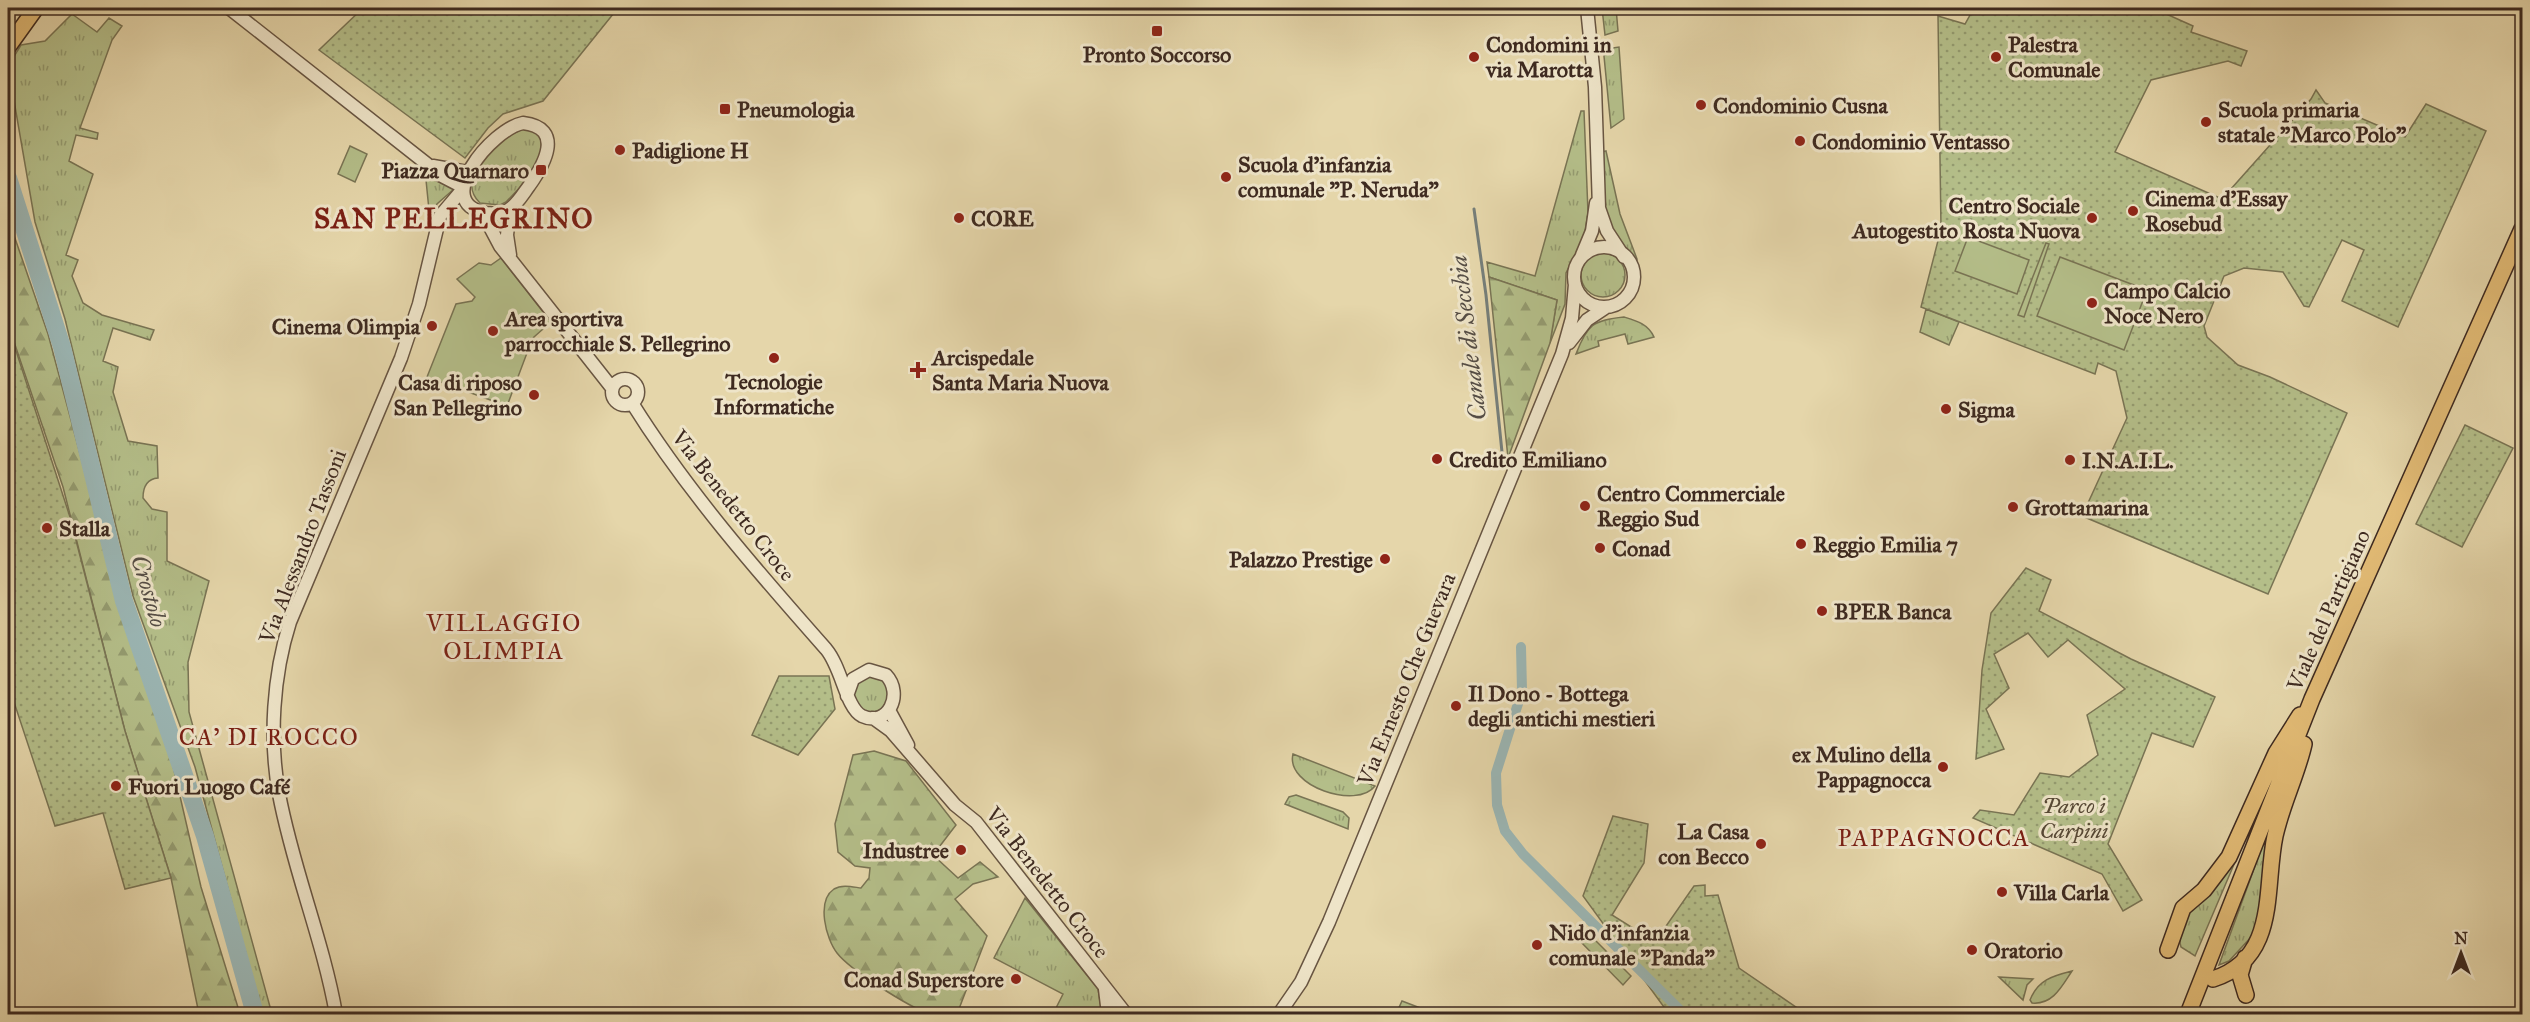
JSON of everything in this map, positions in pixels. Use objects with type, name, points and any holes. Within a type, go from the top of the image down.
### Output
[{"type":"main road","points":[[10,43],[36,8]]},
{"type":"main road","name":"Viale del Partigiano","points":[[2188,1014],[2312,699],[2523,229]]},
{"type":"main road","points":[[2214,979],[2229,973],[2245,958],[2263,930],[2268,910],[2275,835],[2300,762],[2319,684]]},
{"type":"main road","points":[[2168,950],[2180,913],[2223,867],[2276,753],[2312,699]]},
{"type":"main road","points":[[2245,958],[2240,975],[2246,995]]},
{"type":"street","points":[[229,8],[436,173],[463,188],[470,204],[482,212],[510,258],[612,388],[612,396],[617,402],[624,405],[632,403],[638,392],[633,381],[621,379],[612,388]]},
{"type":"street","points":[[1587,8],[1595,87],[1599,208],[1606,231],[1634,276],[1632,289],[1622,301],[1605,308],[1585,299],[1575,284],[1574,270],[1592,231],[1598,190]]},
{"type":"street","points":[[463,188],[467,172],[501,131],[511,125],[523,123],[538,128],[548,142],[546,160],[510,209],[507,235],[510,258]]},
{"type":"street","points":[[427,164],[445,170],[467,172]]},
{"type":"street","name":"Via Alessandro Tassoni","points":[[336,1014],[329,977],[279,792],[275,730],[279,667],[294,612],[406,343],[428,271],[437,227],[445,208],[463,188]]},
{"type":"street","points":[[445,208],[470,204]]},
{"type":"street","points":[[482,212],[500,213],[510,209]]},
{"type":"street","points":[[1580,258],[1589,251],[1599,248],[1610,248],[1624,257]]},
{"type":"street","name":"Via Ernesto Che Guevara","points":[[1279,1014],[1301,982],[1329,922],[1562,354],[1572,318],[1575,284]]},
{"type":"street","name":"Via Ernesto Che Guevara","points":[[1562,354],[1579,328],[1605,308]]},
{"type":"street","name":"Via Benedetto Croce","points":[[632,403],[657,443],[768,583],[833,657],[862,672]]},
{"type":"street","name":"Via Benedetto Croce","points":[[833,657],[847,696]]},
{"type":"street","points":[[875,670],[891,680],[895,698],[889,710],[873,718],[855,712],[847,696],[852,679],[862,672],[875,670]]},
{"type":"street","name":"Via Benedetto Croce","points":[[889,710],[911,752]]},
{"type":"street","name":"Via Benedetto Croce","points":[[873,718],[911,752],[955,806],[976,822],[1126,1014]]},
{"type":"street","points":[[1105,989],[1108,1014]]},
{"type":"green space","points":[[363,8],[618,8],[543,101],[503,114],[488,128],[465,158],[319,50]]},
{"type":"green space","points":[[1602,8],[1616,8],[1618,31],[1605,35]]},
{"type":"green space","points":[[1974,8],[2153,8],[2193,26],[2191,32],[2247,51],[2241,66],[2228,61],[2151,80],[2115,152],[2222,199],[2311,99],[2316,90],[2325,103],[2405,137],[2426,104],[2486,131],[2398,327],[2342,301],[2364,250],[2342,240],[2309,307],[2304,306],[2283,272],[2244,268],[2224,276],[2204,326],[2207,337],[2238,365],[2270,377],[2347,413],[2268,594],[2082,516],[2127,418],[2116,371],[2098,363],[2095,374],[1921,307],[1941,229],[1938,16],[1965,24]]},
{"type":"green space","points":[[72,14],[97,32],[109,18],[122,26],[112,40],[80,128],[98,133],[97,139],[76,135],[69,161],[93,174],[66,255],[78,260],[72,276],[83,303],[102,315],[154,330],[150,340],[113,328],[103,361],[118,367],[113,392],[128,441],[157,446],[158,478],[146,485],[143,498],[152,509],[167,512],[167,561],[209,581],[188,662],[189,712],[272,1014],[262,1014],[195,767],[133,596],[65,319],[35,222],[8,66],[21,45],[45,41]]},
{"type":"green space","points":[[1619,47],[1624,119],[1611,128],[1604,56],[1606,49]]},
{"type":"green space","points":[[1581,111],[1584,111],[1588,213],[1584,237],[1566,273],[1565,304],[1550,343],[1557,300],[1489,277],[1487,262],[1535,276]]},
{"type":"green space","points":[[523,129],[537,132],[541,141],[541,150],[534,170],[506,202],[500,205],[480,203],[473,193],[472,182],[475,171],[482,160],[502,141]]},
{"type":"green space","points":[[350,146],[367,154],[355,182],[338,174]]},
{"type":"green space","points":[[1606,151],[1620,214],[1637,259],[1636,266],[1606,219],[1601,152]]},
{"type":"green space","points":[[420,170],[454,189],[437,204],[430,220],[426,180]]},
{"type":"green space","points":[[8,218],[48,334],[98,521],[170,753],[201,887],[240,1014],[199,1014],[171,878],[125,731],[63,487],[8,324]]},
{"type":"green space","points":[[1968,237],[2029,260],[2017,294],[1955,271]]},
{"type":"green space","points":[[2046,243],[2049,244],[2024,317],[2018,315]]},
{"type":"green space","points":[[1603,253],[1619,259],[1625,275],[1619,291],[1603,297],[1587,291],[1581,275],[1587,259]]},
{"type":"green space","name":"Campo Calcio Noce Nero","points":[[2060,257],[2147,290],[2124,350],[2037,316]]},
{"type":"green space","name":"Area sportiva parrocchiale S. Pellegrino","points":[[501,258],[551,322],[526,344],[527,353],[507,406],[427,377],[456,304],[472,301],[475,297],[457,279],[479,263],[491,265]]},
{"type":"green space","points":[[1489,277],[1557,300],[1550,343],[1508,458]]},
{"type":"green space","points":[[1926,309],[1959,322],[1949,345],[1920,332]]},
{"type":"green space","points":[[1624,317],[1645,326],[1654,337],[1628,344],[1625,334],[1598,341],[1599,346],[1576,354],[1584,336],[1592,326],[1605,320]]},
{"type":"green space","points":[[8,326],[70,517],[125,731],[171,878],[125,889],[103,813],[55,826],[8,684]]},
{"type":"green space","points":[[2465,425],[2513,448],[2462,547],[2416,524]]},
{"type":"green space","name":"Parco i Carpini","points":[[2026,568],[2051,580],[2039,611],[2131,659],[2215,697],[2193,747],[2152,733],[2108,844],[2142,900],[2123,911],[2102,874],[1973,818],[1980,810],[2014,815],[2040,773],[2069,777],[2098,755],[2087,715],[2125,689],[2068,640],[2048,657],[2028,633],[1994,654],[2009,688],[1986,709],[2004,749],[1976,759],[1982,670],[1991,613]]},
{"type":"green space","points":[[779,676],[829,676],[835,709],[798,755],[752,735]]},
{"type":"green space","points":[[871,676],[884,681],[889,694],[884,707],[871,712],[858,707],[853,694],[858,681]]},
{"type":"green space","points":[[874,751],[906,761],[956,825],[933,855],[958,878],[980,862],[998,877],[973,884],[955,899],[987,936],[957,1014],[929,1014],[880,987],[854,969],[837,953],[826,930],[824,911],[829,895],[834,889],[840,887],[861,888],[869,878],[870,868],[855,866],[838,852],[835,824],[853,755]]},
{"type":"green space","points":[[1293,754],[1375,786],[1366,793],[1353,796],[1324,791],[1311,785],[1300,776],[1293,766]]},
{"type":"green space","points":[[2281,754],[2195,956],[2181,947],[2182,918],[2207,892]]},
{"type":"green space","points":[[2295,756],[2265,895],[2253,935],[2229,961],[2219,965]]},
{"type":"green space","points":[[1296,795],[1343,812],[1349,818],[1348,829],[1285,804],[1289,797]]},
{"type":"green space","points":[[1613,816],[1648,824],[1644,863],[1612,915],[1655,942],[1694,886],[1705,885],[1705,896],[1718,895],[1739,968],[1806,1014],[1669,1014],[1583,896]]},
{"type":"green space","points":[[1025,898],[1098,989],[1102,1014],[1053,1014],[1063,994],[994,958]]},
{"type":"green space","points":[[1587,932],[1631,976],[1623,985],[1579,940]]},
{"type":"green space","points":[[2072,971],[2051,998],[2032,1003],[2030,1000],[2033,993],[2042,983],[2052,977]]},
{"type":"green space","points":[[1999,977],[2033,979],[2027,985],[2023,1000]]},
{"type":"green space","points":[[1402,1001],[1436,1014],[1396,1014]]},
{"type":"waterway","name":"Crostolo","points":[[8,178],[62,347],[124,601],[205,836],[255,1014]]},
{"type":"waterway","name":"Canale di Secchia","points":[[1474,209],[1486,295],[1503,462]]},
{"type":"waterway","name":"Canale di Secchia","points":[[1521,647],[1522,691],[1496,773],[1497,805],[1505,831],[1523,854],[1684,1014]]},
{"type":"place","name":"Pronto Soccorso","points":[[1157,31]]},
{"type":"place","name":"Condomini in via Marotta","points":[[1474,57]]},
{"type":"place","name":"Palestra Comunale","points":[[1996,57]]},
{"type":"place","name":"Condominio Cusna","points":[[1701,105]]},
{"type":"place","name":"Pneumologia","points":[[725,109]]},
{"type":"place","name":"Scuola primaria statale \"Marco Polo\"","points":[[2206,122]]},
{"type":"place","name":"Condominio Ventasso","points":[[1800,141]]},
{"type":"place","name":"Padiglione H","points":[[620,150]]},
{"type":"place","name":"Piazza Quarnaro","points":[[541,170]]},
{"type":"place","name":"Scuola d'infanzia comunale \"P. Neruda\"","points":[[1226,177]]},
{"type":"place","name":"Cinema d'Essay Rosebud","points":[[2133,211]]},
{"type":"place","name":"CORE","points":[[959,218]]},
{"type":"place","name":"Centro Sociale Autogestito Rosta Nuova","points":[[2092,218]]},
{"type":"place","name":"Campo Calcio Noce Nero","points":[[2092,303]]},
{"type":"place","name":"Cinema Olimpia","points":[[432,326]]},
{"type":"place","name":"Area sportiva parrocchiale S. Pellegrino","points":[[493,331]]},
{"type":"place","name":"Tecnologie Informatiche","points":[[774,358]]},
{"type":"place","name":"Arcispedale Santa Maria Nuova","points":[[918,370]]},
{"type":"place","name":"Casa di riposo San Pellegrino","points":[[534,395]]},
{"type":"place","name":"Sigma","points":[[1946,409]]},
{"type":"place","name":"Credito Emiliano","points":[[1437,459]]},
{"type":"place","name":"I.N.A.I.L.","points":[[2070,460]]},
{"type":"place","name":"Centro Commerciale Reggio Sud","points":[[1585,506]]},
{"type":"place","name":"Grottamarina","points":[[2013,507]]},
{"type":"place","name":"Stalla","points":[[47,528]]},
{"type":"place","name":"Reggio Emilia 7","points":[[1801,544]]},
{"type":"place","name":"Conad","points":[[1600,548]]},
{"type":"place","name":"Palazzo Prestige","points":[[1385,559]]},
{"type":"place","name":"BPER Banca","points":[[1822,611]]},
{"type":"place","name":"Il Dono - Bottega degli antichi mestieri","points":[[1456,706]]},
{"type":"place","name":"ex Mulino della Pappagnocca","points":[[1943,767]]},
{"type":"place","name":"Fuori Luogo Café","points":[[116,786]]},
{"type":"place","name":"La Casa con Becco","points":[[1761,844]]},
{"type":"place","name":"Industree","points":[[961,850]]},
{"type":"place","name":"Villa Carla","points":[[2002,892]]},
{"type":"place","name":"Nido d'infanzia comunale \"Panda\"","points":[[1537,945]]},
{"type":"place","name":"Oratorio","points":[[1972,950]]},
{"type":"place","name":"Conad Superstore","points":[[1016,979]]},
{"type":"district","name":"SAN PELLEGRINO","points":[[454,218]]},
{"type":"district","name":"VILLAGGIO OLIMPIA","points":[[504,637]]},
{"type":"district","name":"CA' DI ROCCO","points":[[269,737]]},
{"type":"district","name":"PAPPAGNOCCA","points":[[1934,838]]}]
